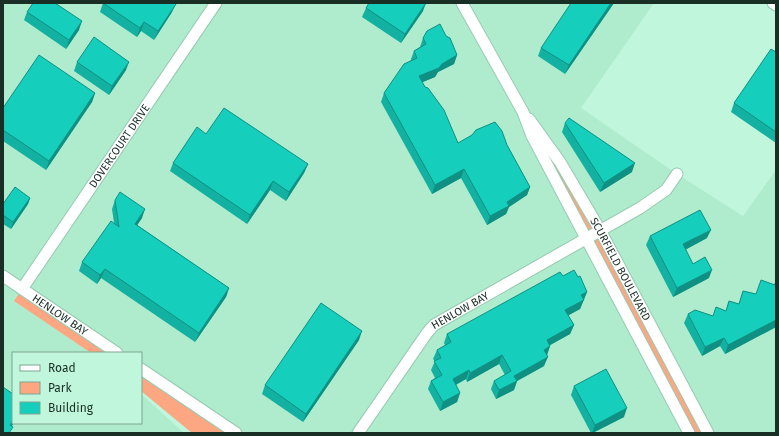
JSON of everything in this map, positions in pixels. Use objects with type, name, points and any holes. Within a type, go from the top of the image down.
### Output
[{"type":"street","name":"DOVERCOURT DRIVE","points":[[22,289],[216,3]]},
{"type":"street","name":"SCURFIELD BOULEVARD","points":[[462,3],[524,112],[543,136],[560,162],[600,230],[708,433]]},
{"type":"street","name":"SCURFIELD BOULEVARD","points":[[524,112],[532,136],[689,433]]},
{"type":"street","name":"HENLOW BAY","points":[[358,433],[427,333],[434,326],[661,194],[670,185],[677,174]]},
{"type":"street","name":"HENLOW BAY","points":[[3,276],[116,352]]},
{"type":"street","points":[[142,370],[236,433]]},
{"type":"shaded area","points":[[3,3],[654,3],[581,108],[677,174],[743,216],[776,170],[776,433],[236,433],[142,370],[142,352],[115,352],[14,301],[90,352],[12,352],[12,424],[142,424],[142,395],[184,433],[3,433]]},
{"type":"green space","points":[[532,136],[543,136],[708,433],[689,433]]},
{"type":"green space","points":[[22,289],[116,352],[90,352],[14,301]]},
{"type":"green space","points":[[142,370],[236,433],[192,433],[142,392]]},
{"type":"building","points":[[33,3],[55,3],[82,21],[69,40],[27,12]]},
{"type":"building","points":[[103,3],[176,4],[158,31],[144,22],[140,28]]},
{"type":"building","points":[[369,3],[426,3],[405,34],[366,8]]},
{"type":"building","points":[[571,3],[611,3],[569,65],[541,48]]},
{"type":"building","points":[[440,24],[446,36],[450,38],[457,55],[442,64],[439,68],[419,76],[425,87],[428,88],[444,110],[458,143],[472,135],[476,130],[495,122],[502,131],[507,145],[530,187],[507,202],[509,206],[490,216],[464,169],[435,185],[384,93],[404,64],[417,58],[414,51],[426,44],[423,38],[427,31]]},
{"type":"building","points":[[94,37],[129,62],[112,86],[77,62]]},
{"type":"building","points":[[771,49],[776,52],[776,132],[734,103]]},
{"type":"building","points":[[39,55],[95,93],[49,161],[3,130],[3,108]]},
{"type":"building","points":[[224,108],[308,164],[289,192],[273,181],[250,215],[173,163],[197,127],[206,134]]},
{"type":"building","points":[[569,118],[635,163],[604,183],[565,123]]},
{"type":"building","points":[[15,187],[30,198],[13,222],[3,215],[3,204]]},
{"type":"building","points":[[120,192],[145,209],[135,224],[229,288],[199,333],[105,269],[100,275],[82,262],[111,221],[119,227],[115,200]]},
{"type":"building","points":[[700,210],[711,230],[683,244],[693,264],[705,257],[712,270],[677,288],[650,236]]},
{"type":"building","points":[[574,270],[578,277],[580,276],[587,292],[581,295],[584,300],[565,310],[574,325],[547,340],[550,346],[544,350],[548,357],[514,376],[517,381],[499,390],[494,381],[511,371],[502,355],[470,373],[469,370],[453,379],[460,393],[443,402],[431,381],[442,375],[434,361],[441,358],[437,350],[451,342],[447,334],[560,272],[563,276]]},
{"type":"building","points":[[761,280],[775,285],[776,281],[776,320],[728,345],[724,338],[705,347],[688,314],[695,310],[713,316],[716,307],[726,311],[729,301],[739,304],[743,291],[756,294]]},
{"type":"building","points":[[321,303],[362,331],[306,414],[265,385]]},
{"type":"building","points":[[606,369],[627,408],[595,425],[574,386]]},
{"type":"building","points":[[3,387],[12,393],[12,422],[10,425],[13,427],[9,433],[3,433]]}]
